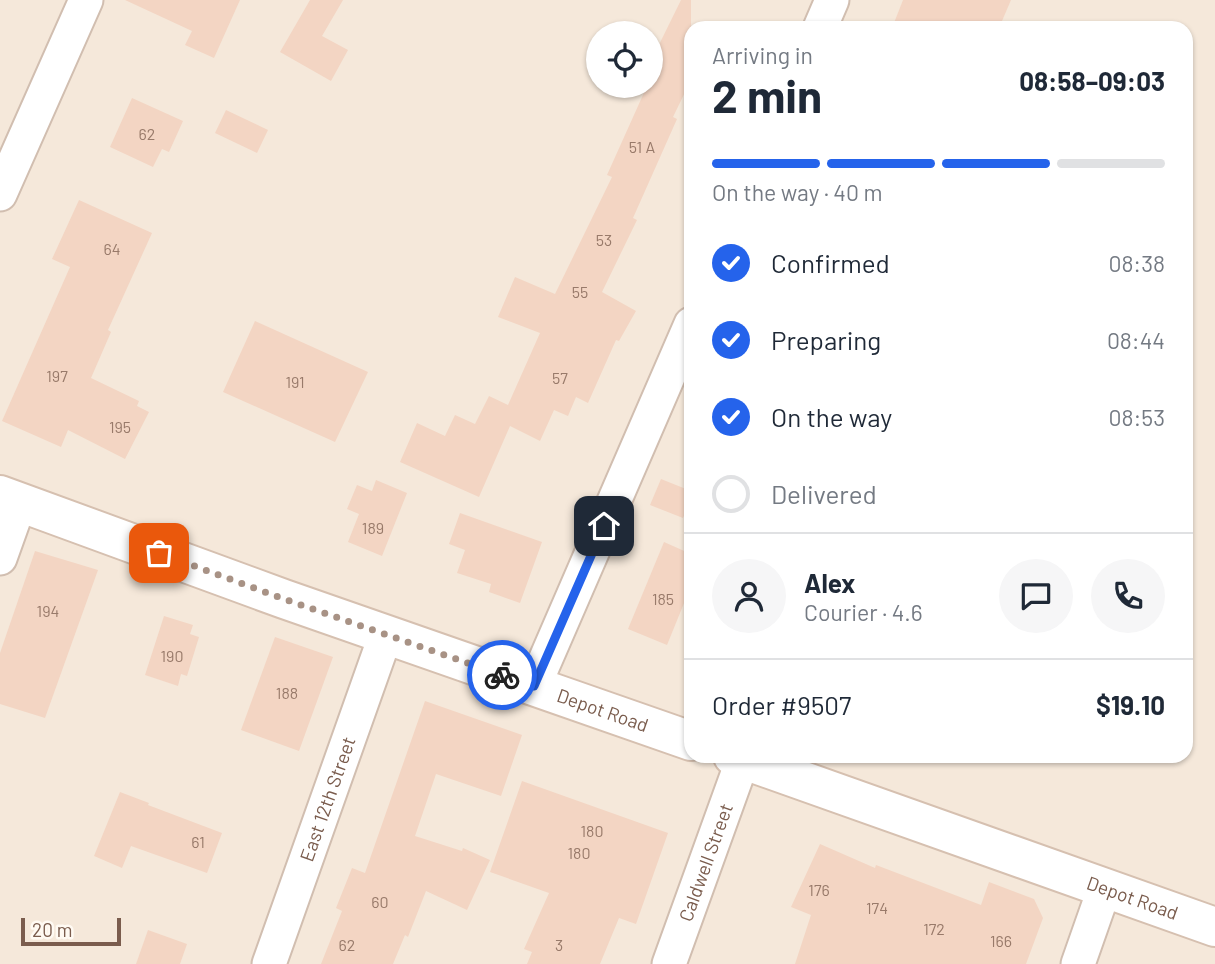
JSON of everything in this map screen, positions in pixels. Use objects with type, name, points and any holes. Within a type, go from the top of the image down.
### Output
[{"type":"street","points":[[0,194],[86,0]]},
{"type":"street","points":[[823,21],[832,0]]},
{"type":"street","points":[[534,686],[684,340]]},
{"type":"street","points":[[0,558],[10,498]]},
{"type":"street","name":"Depot Road","points":[[10,498],[284,599],[684,739]]},
{"type":"street","name":"East 12th Street","points":[[269,964],[386,634]]},
{"type":"street","name":"Caldwell Street","points":[[669,964],[736,763]]},
{"type":"street","name":"Depot Road","points":[[752,763],[1215,927]]},
{"type":"street","points":[[1078,964],[1105,887]]},
{"type":"shaded area","points":[[0,0],[1215,0],[1215,964],[0,964]]},
{"type":"building","points":[[125,0],[240,0],[214,58],[185,45],[192,31]]},
{"type":"building","points":[[310,0],[343,0],[322,36],[348,50],[331,81],[280,52]]},
{"type":"building","points":[[681,0],[691,0],[691,21],[684,21],[684,94],[673,117],[677,119],[633,218],[637,220],[602,292],[636,311],[619,341],[616,340],[588,403],[576,397],[568,416],[554,410],[540,441],[510,426],[479,497],[400,462],[417,423],[445,436],[455,415],[475,424],[489,396],[508,405],[540,333],[498,317],[515,277],[555,294],[612,177],[607,175],[642,98],[663,98],[663,37]]},
{"type":"building","points":[[903,0],[1011,0],[1002,21],[895,21]]},
{"type":"building","points":[[132,98],[183,121],[169,152],[162,149],[153,167],[110,147]]},
{"type":"building","points":[[226,110],[268,130],[257,153],[215,133]]},
{"type":"building","points":[[79,200],[152,233],[108,330],[111,332],[91,378],[139,401],[137,406],[149,412],[125,459],[68,430],[61,447],[2,421],[70,267],[52,259]]},
{"type":"building","points":[[255,321],[368,372],[335,442],[223,392]]},
{"type":"building","points":[[661,479],[684,488],[683,518],[650,505]]},
{"type":"building","points":[[376,480],[407,493],[382,556],[348,542],[359,514],[347,509],[357,485],[372,491]]},
{"type":"building","points":[[460,513],[542,542],[520,603],[489,592],[491,584],[457,573],[465,550],[449,544]]},
{"type":"building","points":[[664,542],[684,551],[684,603],[667,645],[628,629]]},
{"type":"building","points":[[35,551],[98,570],[45,718],[0,704],[0,653]]},
{"type":"building","points":[[164,616],[193,625],[190,634],[199,637],[187,676],[181,674],[178,686],[145,675]]},
{"type":"building","points":[[275,637],[333,657],[299,751],[241,730]]},
{"type":"building","points":[[425,701],[522,735],[501,796],[436,774],[415,836],[462,851],[463,848],[490,860],[467,910],[426,891],[408,937],[405,935],[393,964],[321,964],[342,911],[336,908],[352,868],[365,873]]},
{"type":"building","points":[[522,781],[668,833],[636,924],[619,918],[600,964],[527,964],[532,952],[524,949],[549,893],[490,872]]},
{"type":"building","points":[[120,792],[222,833],[207,873],[131,846],[122,868],[94,856]]},
{"type":"building","points":[[820,844],[875,868],[876,865],[981,905],[989,882],[1034,899],[1043,918],[1026,964],[795,964],[811,915],[791,907]]},
{"type":"building","points":[[148,930],[187,944],[180,964],[136,964]]},
{"type":"way so far","points":[[159,553],[502,675]]},
{"type":"route","points":[[502,675],[534,686],[604,526]]}]
